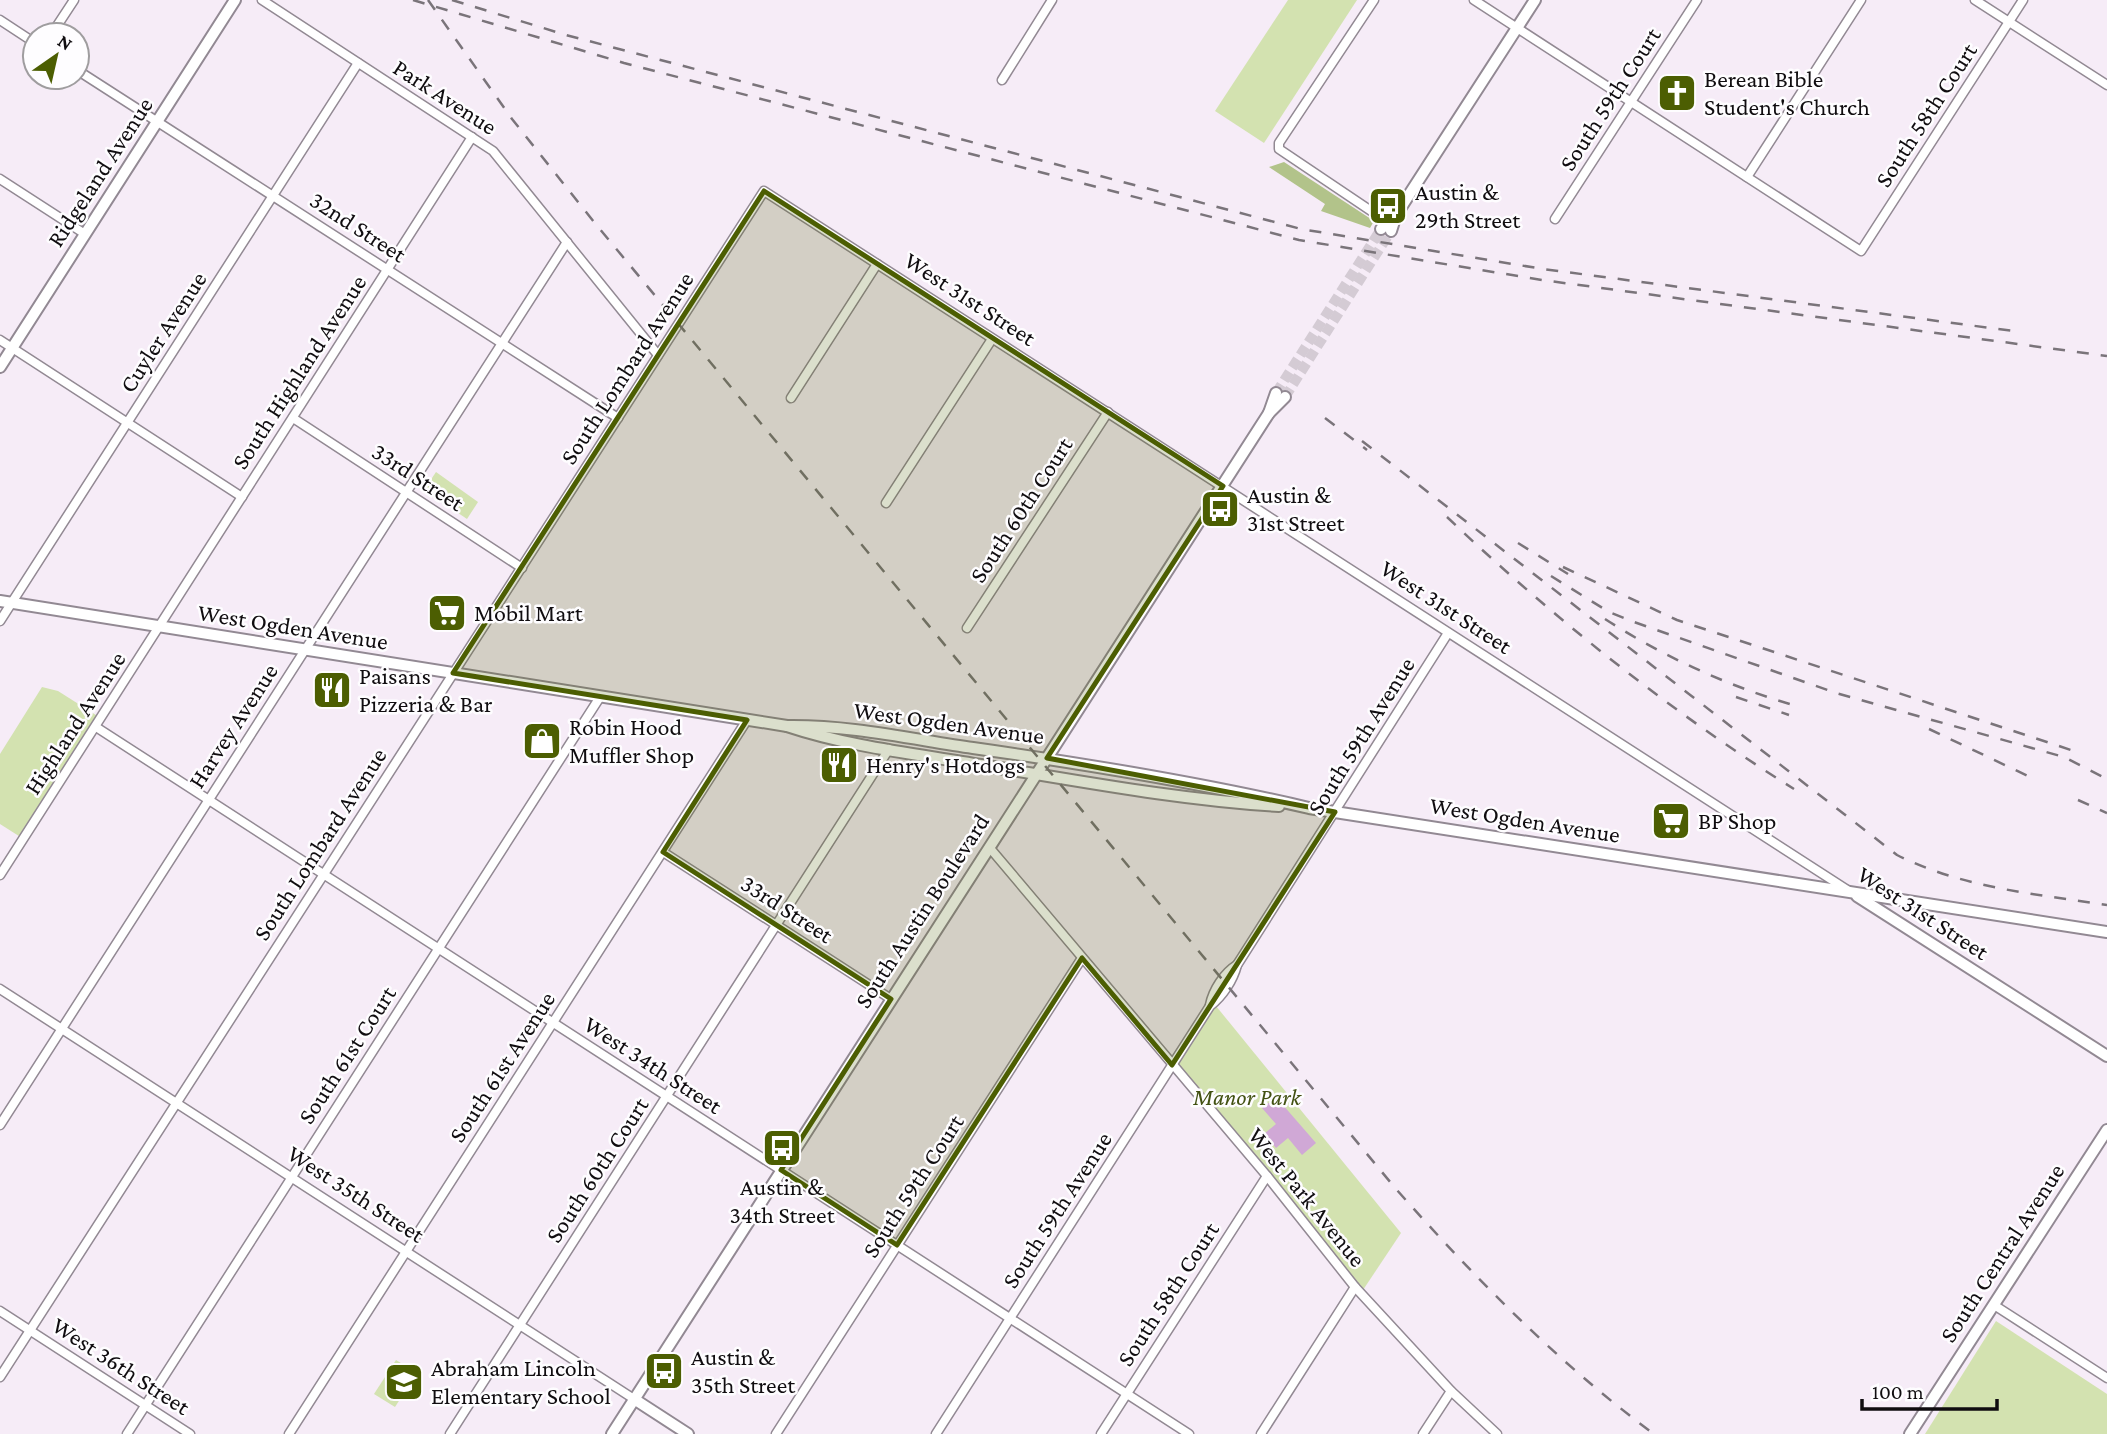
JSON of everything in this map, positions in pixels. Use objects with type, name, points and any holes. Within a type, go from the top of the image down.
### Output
[{"type":"main road","name":"Ridgeland Avenue","points":[[0,367],[235,0]]},
{"type":"main road","points":[[1389,224],[1535,0]]},
{"type":"main road","name":"South Austin Boulevard","points":[[612,1434],[1281,395]]},
{"type":"main road","name":"West Ogden Avenue","points":[[6,602],[747,720],[787,726],[827,726],[1047,759],[1227,789],[1309,808],[2107,932]]},
{"type":"main road","name":"West Ogden Avenue","points":[[787,726],[822,738],[1037,774],[1229,803],[1309,808]]},
{"type":"main road","name":"West 31st Street","points":[[1852,892],[2107,1056]]},
{"type":"main road","name":"South Central Avenue","points":[[1910,1434],[2107,1130]]},
{"type":"main road","name":"West 35th Street","points":[[634,1399],[688,1434]]},
{"type":"street","points":[[60,21],[74,0]]},
{"type":"street","name":"Park Avenue","points":[[262,0],[494,151],[658,355]]},
{"type":"street","points":[[1002,80],[1052,0]]},
{"type":"street","points":[[1374,0],[1279,143],[1279,149],[1389,224]]},
{"type":"street","points":[[1474,0],[1746,177],[1861,0]]},
{"type":"street","name":"South 59th Court","points":[[1555,219],[1697,0]]},
{"type":"street","points":[[1975,0],[2107,85]]},
{"type":"street","name":"South 58th Court","points":[[1746,177],[1861,251],[2023,0]]},
{"type":"street","points":[[0,20],[21,34]]},
{"type":"street","name":"Cuyler Avenue","points":[[0,621],[6,602],[127,423],[358,63]]},
{"type":"street","name":"32nd Street","points":[[91,79],[618,418]]},
{"type":"street","name":"South Highland Avenue","points":[[159,627],[472,137]]},
{"type":"street","points":[[0,179],[85,234]]},
{"type":"street","name":"West 31st Street","points":[[764,191],[1852,892]]},
{"type":"street","name":"South Lombard Avenue","points":[[0,1377],[764,191]]},
{"type":"street","name":"Harvey Avenue","points":[[0,1125],[567,242]]},
{"type":"street","points":[[790,398],[877,264]]},
{"type":"street","points":[[886,503],[992,339]]},
{"type":"street","points":[[0,340],[242,497]]},
{"type":"street","name":"South 60th Court","points":[[967,628],[1108,412]]},
{"type":"street","name":"33rd Street","points":[[293,418],[522,568]]},
{"type":"street","name":"Highland Avenue","points":[[0,875],[159,627]]},
{"type":"street","name":"South 59th Avenue","points":[[936,1434],[1210,1006],[1212,995],[1223,978],[1237,965],[1448,634]]},
{"type":"street","name":"South 61st Court","points":[[127,1434],[600,696]]},
{"type":"street","name":"South 61st Avenue","points":[[289,1434],[747,720]]},
{"type":"street","name":"West 34th Street","points":[[96,727],[1189,1434]]},
{"type":"street","name":"South 60th Court","points":[[450,1434],[889,749]]},
{"type":"street","name":"West Park Avenue","points":[[989,848],[1267,1176],[1355,1287],[1451,1391],[1497,1434]]},
{"type":"street","name":"33rd Street","points":[[663,852],[891,999]]},
{"type":"street","name":"South 59th Court","points":[[776,1434],[1082,958]]},
{"type":"street","name":"West 35th Street","points":[[0,989],[634,1399]]},
{"type":"street","name":"South 58th Court","points":[[1101,1434],[1267,1176]]},
{"type":"street","points":[[1261,1434],[1355,1287]]},
{"type":"street","points":[[1994,1305],[2107,1378]]},
{"type":"street","name":"West 36th Street","points":[[0,1311],[190,1434]]},
{"type":"street","points":[[1423,1434],[1451,1391]]},
{"type":"highlighted area","points":[[764,191],[1223,486],[1047,758],[1335,812],[1172,1065],[1082,958],[897,1245],[781,1170],[891,999],[663,852],[747,720],[453,673]]},
{"type":"green space","points":[[1288,0],[1357,0],[1264,143],[1215,111]]},
{"type":"green space","points":[[1284,162],[1374,221],[1370,228],[1321,211],[1325,204],[1269,167]]},
{"type":"green space","points":[[436,472],[478,502],[467,519],[424,490]]},
{"type":"green space","points":[[42,687],[58,691],[99,717],[22,838],[0,824],[0,754]]},
{"type":"green space","name":"Manor Park","points":[[1216,1006],[1401,1233],[1363,1290],[1178,1064]]},
{"type":"green space","points":[[1996,1321],[2107,1394],[2107,1434],[1925,1434]]},
{"type":"green space","points":[[396,1360],[417,1373],[395,1407],[374,1394]]},
{"type":"shaded area","points":[[1276,1097],[1316,1143],[1302,1155],[1288,1138],[1276,1148],[1264,1134],[1276,1124],[1262,1108]]},
{"type":"tunnel","points":[[1276,393],[1381,229]]},
{"type":"tunnel","points":[[1285,397],[1391,231]]},
{"type":"railway","points":[[413,0],[624,63],[1299,240],[1542,280],[2107,356]]},
{"type":"railway","points":[[428,0],[512,119],[594,222],[1396,1189],[1456,1255],[1551,1349],[1654,1434]]},
{"type":"railway","points":[[452,0],[566,35],[1301,229],[1543,269],[2021,332]]},
{"type":"railway","points":[[1325,418],[1367,450]]},
{"type":"railway","points":[[1362,441],[1897,855],[1973,882],[2107,905]]},
{"type":"railway","points":[[1447,517],[1528,591],[1614,662],[1748,760],[1794,789]]},
{"type":"railway","points":[[1518,543],[1568,574]]},
{"type":"railway","points":[[1563,567],[1677,620],[2074,751]]},
{"type":"railway","points":[[1551,576],[1609,612],[1634,622],[1836,693],[2064,757],[2107,779]]},
{"type":"railway","points":[[1605,619],[1696,669],[1793,705]]},
{"type":"railway","points":[[1736,697],[1789,715]]},
{"type":"railway","points":[[1929,729],[2028,776]]},
{"type":"railway","points":[[2078,800],[2107,813]]},
{"type":"place","name":"Berean Bible Student's Church","points":[[1677,93]]},
{"type":"place","name":"Austin & 29th Street","points":[[1388,206]]},
{"type":"place","name":"Austin & 31st Street","points":[[1220,509]]},
{"type":"place","name":"Mobil Mart","points":[[447,613]]},
{"type":"place","name":"Paisans Pizzeria & Bar","points":[[332,690]]},
{"type":"place","name":"Robin Hood Muffler Shop","points":[[542,741]]},
{"type":"place","name":"Henry's Hotdogs","points":[[839,765]]},
{"type":"place","name":"BP Shop","points":[[1671,821]]},
{"type":"place","name":"Austin & 34th Street","points":[[782,1148]]},
{"type":"place","name":"Austin & 35th Street","points":[[664,1371]]},
{"type":"place","name":"Abraham Lincoln Elementary School","points":[[404,1382]]}]
